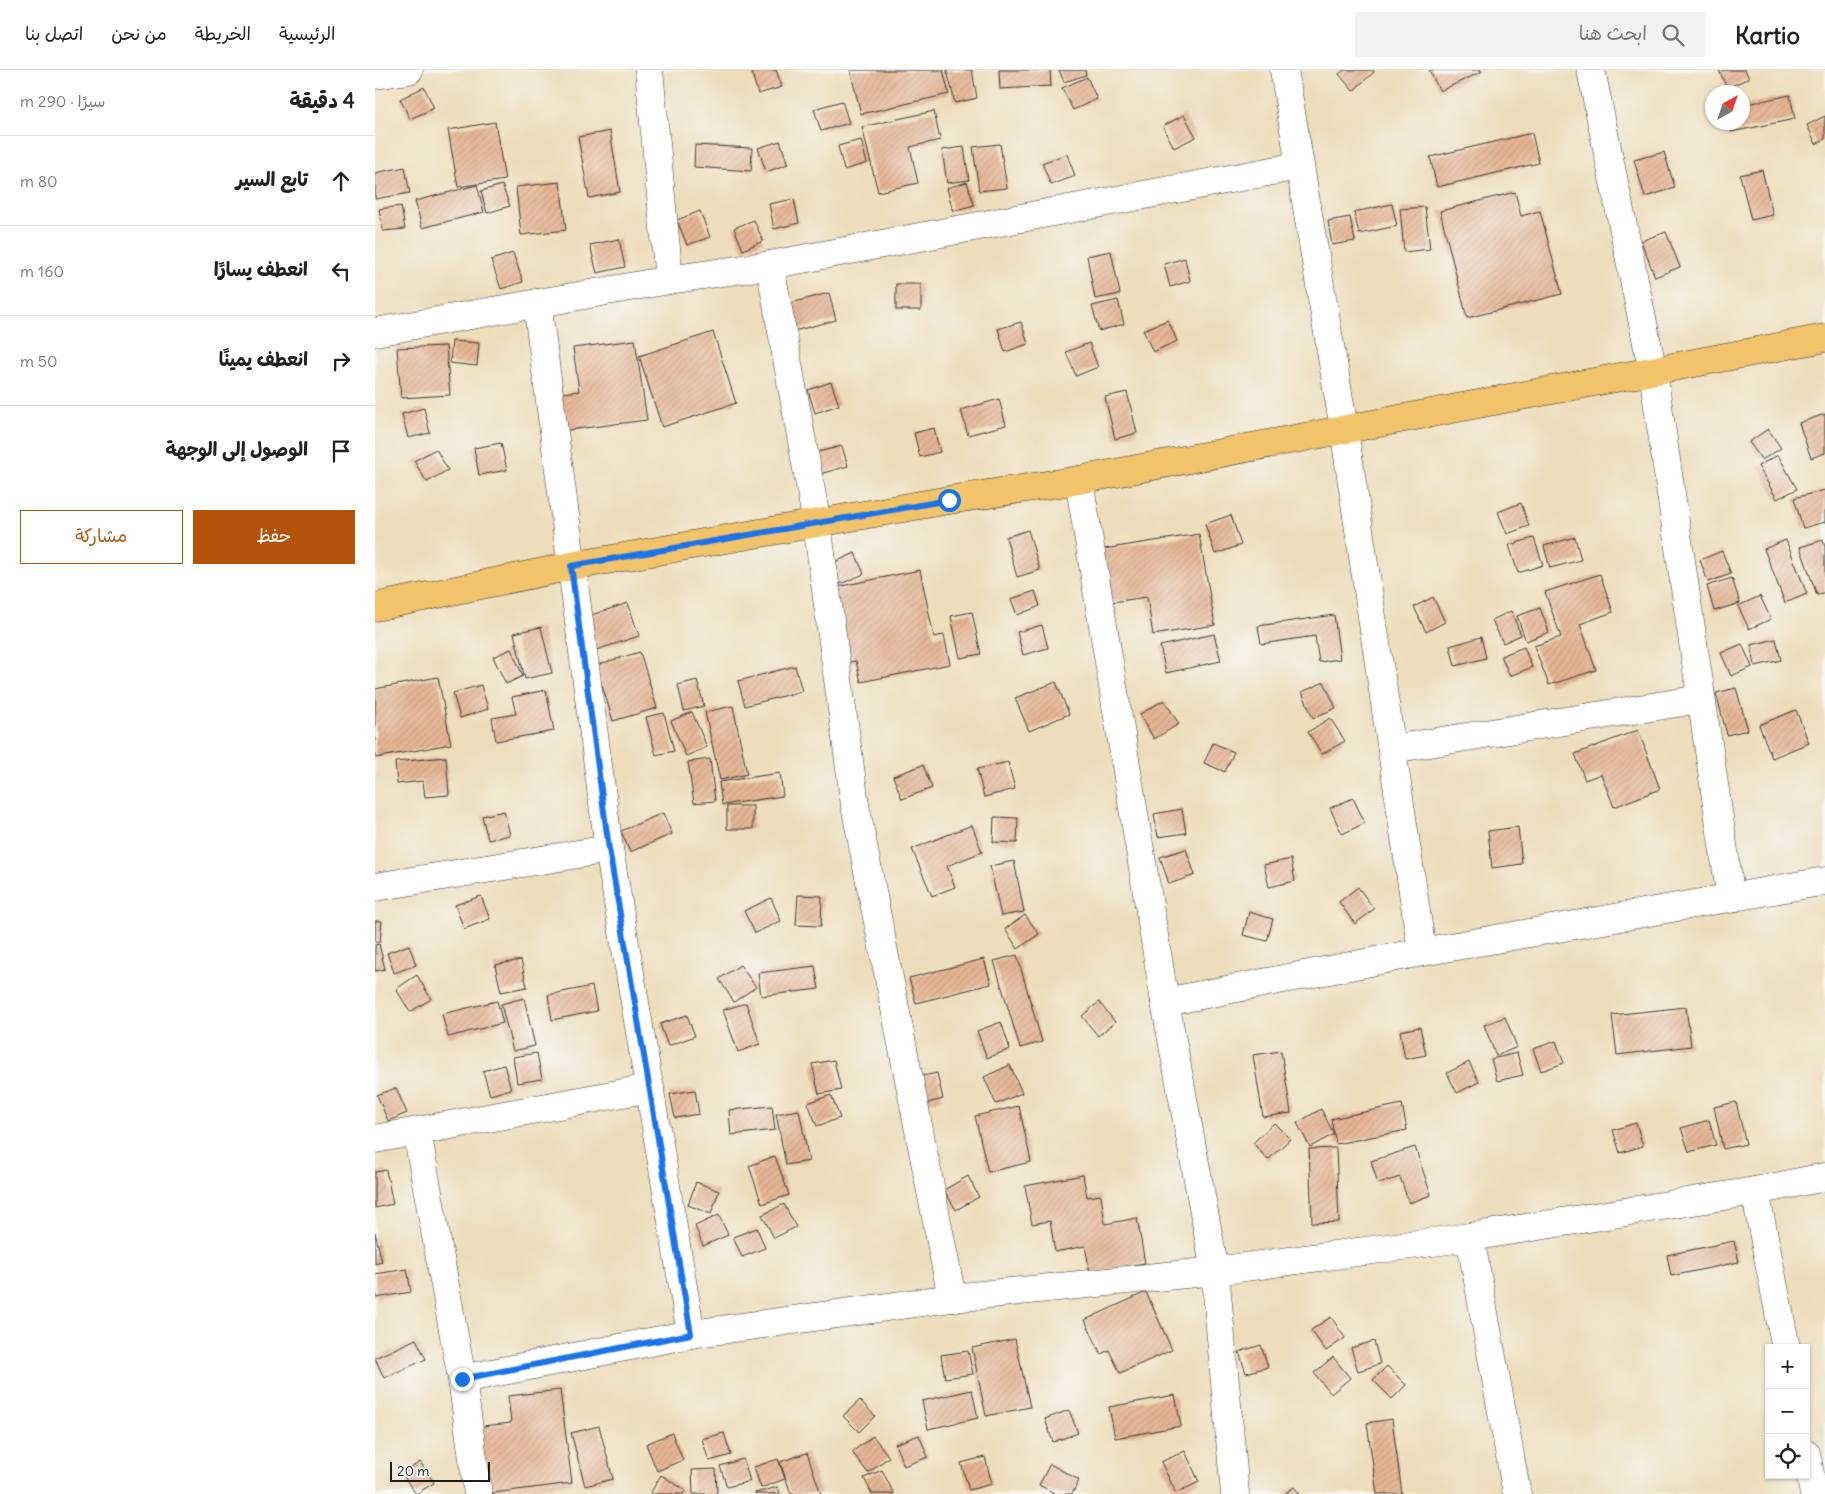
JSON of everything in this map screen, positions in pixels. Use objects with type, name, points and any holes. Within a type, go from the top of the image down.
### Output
[{"type":"main road","points":[[375,607],[571,566],[949,500],[1079,480],[1825,338]]},
{"type":"street","points":[[375,75],[409,70]]},
{"type":"street","points":[[649,70],[669,280]]},
{"type":"street","points":[[1284,70],[1344,429],[1422,952]]},
{"type":"street","points":[[1591,70],[1653,372],[1731,899]]},
{"type":"street","points":[[375,332],[669,280],[770,266],[1299,166]]},
{"type":"street","points":[[770,266],[817,524],[855,804],[952,1298]]},
{"type":"street","points":[[537,304],[609,849],[691,1334]]},
{"type":"street","points":[[1079,480],[1165,1002],[1215,1271],[1235,1494]]},
{"type":"street","points":[[1392,749],[1701,699]]},
{"type":"street","points":[[375,887],[609,849]]},
{"type":"street","points":[[1165,1002],[1422,952],[1825,881]]},
{"type":"street","points":[[375,1139],[650,1088]]},
{"type":"street","points":[[417,1132],[462,1379],[478,1494]]},
{"type":"street","points":[[462,1379],[691,1334],[952,1298],[1215,1271],[1471,1237],[1755,1191],[1825,1177]]},
{"type":"street","points":[[1755,1191],[1785,1344]]},
{"type":"street","points":[[1471,1237],[1517,1494]]},
{"type":"street","points":[[1810,1474],[1814,1494]]},
{"type":"building","points":[[751,70],[776,70],[782,87],[758,94]]},
{"type":"building","points":[[850,70],[943,70],[949,94],[861,114]]},
{"type":"building","points":[[947,70],[972,70],[977,98],[955,103]]},
{"type":"building","points":[[999,70],[1050,70],[1051,86],[1000,89]]},
{"type":"building","points":[[1059,70],[1085,70],[1086,75],[1064,82]]},
{"type":"building","points":[[1344,70],[1373,70],[1374,72],[1353,91],[1339,74]]},
{"type":"building","points":[[1429,70],[1481,70],[1481,72],[1440,91]]},
{"type":"building","points":[[1719,70],[1745,70],[1749,78],[1734,85],[1726,85]]},
{"type":"building","points":[[1087,77],[1097,99],[1073,110],[1062,88]]},
{"type":"building","points":[[424,87],[434,108],[410,119],[400,99]]},
{"type":"building","points":[[1790,95],[1795,119],[1750,128],[1750,104]]},
{"type":"building","points":[[842,101],[849,123],[821,131],[814,109]]},
{"type":"building","points":[[934,111],[940,140],[910,147],[918,183],[878,192],[862,127]]},
{"type":"building","points":[[1184,115],[1196,137],[1174,148],[1163,126]]},
{"type":"building","points":[[1825,116],[1825,139],[1816,144],[1807,125]]},
{"type":"building","points":[[495,122],[505,180],[458,187],[448,130]]},
{"type":"building","points":[[610,131],[620,192],[589,198],[578,137]]},
{"type":"building","points":[[1532,133],[1539,163],[1437,187],[1430,157]]},
{"type":"building","points":[[861,140],[867,163],[844,170],[838,146]]},
{"type":"building","points":[[780,141],[788,164],[766,172],[758,148]]},
{"type":"building","points":[[1000,144],[1007,188],[979,191],[973,147]]},
{"type":"building","points":[[695,145],[752,148],[751,171],[694,167]]},
{"type":"building","points":[[964,147],[969,180],[947,183],[942,150]]},
{"type":"building","points":[[1664,152],[1675,188],[1645,197],[1634,160]]},
{"type":"building","points":[[1067,154],[1075,176],[1051,185],[1042,163]]},
{"type":"building","points":[[405,167],[410,193],[375,199],[375,173]]},
{"type":"building","points":[[1762,170],[1773,215],[1751,220],[1740,175]]},
{"type":"building","points":[[560,182],[566,230],[521,235],[516,187]]},
{"type":"building","points":[[967,182],[974,205],[953,211],[947,188]]},
{"type":"building","points":[[477,185],[484,212],[422,228],[415,201]]},
{"type":"building","points":[[502,185],[510,206],[487,213],[481,191]]},
{"type":"building","points":[[1515,192],[1521,216],[1540,211],[1562,294],[1467,318],[1440,211]]},
{"type":"building","points":[[794,199],[799,223],[774,229],[769,204]]},
{"type":"building","points":[[1392,204],[1397,226],[1359,234],[1354,212]]},
{"type":"building","points":[[401,206],[405,229],[383,231],[379,209]]},
{"type":"building","points":[[1425,207],[1430,249],[1404,252],[1400,209]]},
{"type":"building","points":[[700,211],[710,237],[687,245],[677,220]]},
{"type":"building","points":[[1350,217],[1355,241],[1332,245],[1328,221]]},
{"type":"building","points":[[754,220],[763,241],[743,250],[734,228]]},
{"type":"building","points":[[1666,232],[1680,267],[1655,277],[1641,241]]},
{"type":"building","points":[[619,239],[625,267],[597,273],[590,245]]},
{"type":"building","points":[[1111,251],[1120,294],[1095,299],[1087,256]]},
{"type":"building","points":[[513,253],[523,282],[501,289],[491,260]]},
{"type":"building","points":[[1185,258],[1190,281],[1170,287],[1164,264]]},
{"type":"building","points":[[896,284],[921,284],[921,310],[896,310]]},
{"type":"building","points":[[829,293],[836,320],[790,332],[783,305]]},
{"type":"building","points":[[1118,300],[1124,324],[1099,331],[1092,306]]},
{"type":"building","points":[[1168,320],[1177,341],[1153,352],[1143,330]]},
{"type":"building","points":[[1021,322],[1028,344],[1005,352],[998,329]]},
{"type":"building","points":[[713,332],[736,403],[662,427],[639,356]]},
{"type":"building","points":[[635,340],[647,420],[553,432],[549,395],[579,391],[573,348]]},
{"type":"building","points":[[452,341],[479,343],[477,366],[450,363]]},
{"type":"building","points":[[1089,343],[1098,367],[1076,376],[1066,352]]},
{"type":"building","points":[[446,346],[450,395],[401,398],[397,348]]},
{"type":"building","points":[[831,382],[839,405],[815,413],[808,390]]},
{"type":"building","points":[[1127,392],[1137,433],[1115,439],[1105,397]]},
{"type":"building","points":[[999,399],[1006,425],[968,435],[961,410]]},
{"type":"building","points":[[424,408],[430,433],[408,438],[402,414]]},
{"type":"building","points":[[1825,414],[1825,453],[1811,458],[1799,423]]},
{"type":"building","points":[[934,428],[940,452],[920,457],[914,433]]},
{"type":"building","points":[[1768,429],[1781,448],[1762,460],[1749,442]]},
{"type":"building","points":[[501,443],[507,470],[479,475],[474,448]]},
{"type":"building","points":[[842,446],[848,466],[820,474],[814,453]]},
{"type":"building","points":[[436,449],[448,470],[427,482],[414,461]]},
{"type":"building","points":[[1778,455],[1797,489],[1777,499],[1758,466]]},
{"type":"building","points":[[1825,490],[1825,522],[1803,528],[1794,498]]},
{"type":"building","points":[[1521,503],[1529,526],[1507,534],[1498,512]]},
{"type":"building","points":[[1231,515],[1241,545],[1215,554],[1205,524]]},
{"type":"building","points":[[1028,530],[1040,570],[1017,577],[1006,537]]},
{"type":"building","points":[[1199,534],[1215,625],[1153,635],[1147,597],[1106,603],[1097,550]]},
{"type":"building","points":[[1575,537],[1581,560],[1550,568],[1544,546]]},
{"type":"building","points":[[1534,538],[1543,565],[1518,573],[1509,545]]},
{"type":"building","points":[[1786,540],[1807,594],[1785,603],[1764,549]]},
{"type":"building","points":[[1823,540],[1825,547],[1825,592],[1817,595],[1800,547]]},
{"type":"building","points":[[1722,551],[1731,574],[1708,582],[1700,560]]},
{"type":"building","points":[[855,553],[864,574],[838,585],[829,565]]},
{"type":"building","points":[[920,570],[934,637],[944,635],[950,664],[861,682],[856,661],[837,664],[822,590]]},
{"type":"building","points":[[1600,574],[1613,612],[1580,624],[1596,670],[1549,685],[1534,646],[1561,637],[1545,592]]},
{"type":"building","points":[[1732,578],[1740,603],[1714,611],[1707,586]]},
{"type":"building","points":[[1035,591],[1040,606],[1017,615],[1011,599]]},
{"type":"building","points":[[1760,596],[1771,619],[1749,629],[1738,606]]},
{"type":"building","points":[[1433,597],[1445,622],[1426,632],[1414,607]]},
{"type":"building","points":[[628,603],[639,636],[590,652],[579,619]]},
{"type":"building","points":[[1540,608],[1549,632],[1526,641],[1517,616]]},
{"type":"building","points":[[1511,611],[1521,635],[1503,643],[1492,620]]},
{"type":"building","points":[[972,612],[981,654],[960,658],[951,616]]},
{"type":"building","points":[[1334,615],[1340,659],[1319,662],[1315,636],[1261,644],[1258,626]]},
{"type":"building","points":[[1042,625],[1048,648],[1023,655],[1017,632]]},
{"type":"building","points":[[541,627],[552,673],[525,679],[514,633]]},
{"type":"building","points":[[1214,634],[1221,661],[1166,673],[1160,646]]},
{"type":"building","points":[[1481,637],[1486,658],[1455,666],[1450,646]]},
{"type":"building","points":[[1776,639],[1781,660],[1755,666],[1751,645]]},
{"type":"building","points":[[1742,644],[1752,667],[1731,676],[1721,653]]},
{"type":"building","points":[[1524,647],[1532,667],[1510,676],[1501,656]]},
{"type":"building","points":[[511,649],[523,676],[506,684],[493,657]]},
{"type":"building","points":[[640,652],[657,708],[613,721],[596,665]]},
{"type":"building","points":[[795,666],[802,691],[745,706],[738,681]]},
{"type":"building","points":[[438,677],[451,744],[375,758],[375,689]]},
{"type":"building","points":[[697,680],[704,706],[684,711],[678,685]]},
{"type":"building","points":[[1056,682],[1069,714],[1029,731],[1015,698]]},
{"type":"building","points":[[1324,682],[1336,708],[1313,718],[1302,692]]},
{"type":"building","points":[[481,685],[488,709],[460,718],[453,693]]},
{"type":"building","points":[[1736,688],[1748,730],[1727,735],[1716,693]]},
{"type":"building","points":[[546,690],[554,731],[496,741],[492,718],[516,714],[512,697]]},
{"type":"building","points":[[1164,700],[1179,724],[1154,739],[1140,714]]},
{"type":"building","points":[[733,706],[747,774],[720,780],[705,712]]},
{"type":"building","points":[[1796,710],[1809,743],[1772,758],[1759,725]]},
{"type":"building","points":[[692,712],[707,747],[686,756],[671,721]]},
{"type":"building","points":[[664,713],[674,751],[656,755],[646,717]]},
{"type":"building","points":[[1330,718],[1345,741],[1322,754],[1308,732]]},
{"type":"building","points":[[1638,730],[1660,789],[1614,807],[1601,774],[1585,780],[1575,754]]},
{"type":"building","points":[[1213,743],[1234,752],[1225,772],[1204,763]]},
{"type":"building","points":[[446,757],[449,795],[425,797],[423,781],[397,784],[395,762]]},
{"type":"building","points":[[710,759],[715,801],[694,803],[688,762]]},
{"type":"building","points":[[1008,762],[1015,789],[984,797],[977,769]]},
{"type":"building","points":[[923,765],[932,788],[902,799],[893,776]]},
{"type":"building","points":[[780,773],[783,796],[722,805],[719,782]]},
{"type":"building","points":[[1353,798],[1365,823],[1342,834],[1330,808]]},
{"type":"building","points":[[727,806],[753,806],[753,829],[727,829]]},
{"type":"building","points":[[1182,809],[1186,833],[1158,837],[1154,814]]},
{"type":"building","points":[[504,811],[510,835],[488,840],[482,816]]},
{"type":"building","points":[[663,813],[672,834],[630,852],[621,831]]},
{"type":"building","points":[[994,817],[1018,818],[1017,843],[993,842]]},
{"type":"building","points":[[972,825],[982,852],[947,866],[955,887],[932,896],[912,849]]},
{"type":"building","points":[[1518,827],[1522,864],[1492,868],[1488,831]]},
{"type":"building","points":[[1186,849],[1195,875],[1169,884],[1160,857]]},
{"type":"building","points":[[1291,859],[1295,881],[1269,887],[1264,865]]},
{"type":"building","points":[[1014,861],[1024,912],[1001,916],[990,866]]},
{"type":"building","points":[[1358,887],[1374,909],[1355,924],[1339,902]]},
{"type":"building","points":[[798,895],[822,896],[821,926],[796,925]]},
{"type":"building","points":[[481,896],[490,919],[464,929],[455,905]]},
{"type":"building","points":[[771,898],[781,921],[755,933],[744,911]]},
{"type":"building","points":[[1249,912],[1273,919],[1267,941],[1243,935]]},
{"type":"building","points":[[1025,915],[1039,934],[1018,949],[1005,929]]},
{"type":"building","points":[[375,921],[382,921],[380,942],[375,942]]},
{"type":"building","points":[[379,944],[385,969],[375,971],[375,945]]},
{"type":"building","points":[[409,945],[416,965],[394,973],[387,953]]},
{"type":"building","points":[[1017,955],[1042,1042],[1020,1048],[994,961]]},
{"type":"building","points":[[984,959],[991,984],[916,1003],[909,978]]},
{"type":"building","points":[[521,960],[527,987],[501,992],[495,965]]},
{"type":"building","points":[[740,965],[756,987],[734,1002],[719,979]]},
{"type":"building","points":[[815,966],[819,989],[761,996],[758,973]]},
{"type":"building","points":[[417,975],[431,999],[410,1012],[396,989]]},
{"type":"building","points":[[592,986],[597,1011],[552,1020],[548,995]]},
{"type":"building","points":[[524,998],[535,1046],[513,1051],[501,1004]]},
{"type":"building","points":[[497,1001],[503,1023],[448,1037],[442,1014]]},
{"type":"building","points":[[1099,1002],[1115,1022],[1098,1036],[1082,1016]]},
{"type":"building","points":[[746,1003],[760,1044],[738,1052],[723,1010]]},
{"type":"building","points":[[1686,1007],[1691,1046],[1617,1055],[1612,1015]]},
{"type":"building","points":[[687,1015],[695,1036],[668,1046],[660,1024]]},
{"type":"building","points":[[1505,1017],[1517,1047],[1496,1056],[1484,1025]]},
{"type":"building","points":[[1001,1022],[1010,1049],[987,1058],[977,1031]]},
{"type":"building","points":[[1420,1027],[1426,1055],[1405,1059],[1400,1031]]},
{"type":"building","points":[[1556,1041],[1564,1063],[1541,1071],[1533,1049]]},
{"type":"building","points":[[1281,1051],[1291,1113],[1263,1117],[1253,1055]]},
{"type":"building","points":[[537,1053],[542,1079],[517,1083],[513,1057]]},
{"type":"building","points":[[1517,1053],[1523,1075],[1497,1081],[1491,1059]]},
{"type":"building","points":[[834,1060],[841,1090],[819,1094],[812,1064]]},
{"type":"building","points":[[1469,1062],[1479,1082],[1457,1093],[1447,1073]]},
{"type":"building","points":[[504,1065],[511,1089],[490,1095],[483,1071]]},
{"type":"building","points":[[1010,1065],[1022,1093],[996,1104],[984,1077]]},
{"type":"building","points":[[937,1073],[943,1099],[920,1105],[913,1078]]},
{"type":"building","points":[[396,1088],[407,1113],[388,1121],[377,1095]]},
{"type":"building","points":[[695,1090],[699,1114],[675,1118],[670,1094]]},
{"type":"building","points":[[831,1095],[840,1118],[817,1126],[808,1103]]},
{"type":"building","points":[[1736,1102],[1746,1144],[1723,1149],[1714,1107]]},
{"type":"building","points":[[1402,1104],[1407,1130],[1336,1144],[1331,1119]]},
{"type":"building","points":[[772,1106],[775,1130],[731,1135],[729,1110]]},
{"type":"building","points":[[1019,1106],[1031,1162],[988,1172],[975,1116]]},
{"type":"building","points":[[1321,1109],[1334,1134],[1310,1147],[1297,1123]]},
{"type":"building","points":[[799,1110],[809,1161],[786,1165],[776,1114]]},
{"type":"building","points":[[1709,1120],[1716,1145],[1689,1152],[1681,1128]]},
{"type":"building","points":[[1274,1123],[1290,1139],[1268,1160],[1253,1143]]},
{"type":"building","points":[[1636,1123],[1643,1146],[1620,1153],[1613,1130]]},
{"type":"building","points":[[1415,1147],[1431,1195],[1409,1203],[1400,1177],[1378,1184],[1371,1161]]},
{"type":"building","points":[[1336,1148],[1339,1222],[1312,1223],[1309,1149]]},
{"type":"building","points":[[775,1156],[789,1195],[762,1204],[749,1166]]},
{"type":"building","points":[[386,1170],[393,1204],[375,1208],[375,1172]]},
{"type":"building","points":[[1083,1175],[1087,1197],[1101,1195],[1105,1224],[1137,1218],[1145,1263],[1090,1273],[1085,1246],[1055,1252],[1050,1221],[1032,1224],[1025,1186]]},
{"type":"building","points":[[968,1176],[979,1197],[956,1210],[944,1190]]},
{"type":"building","points":[[696,1182],[719,1191],[711,1214],[688,1205]]},
{"type":"building","points":[[784,1204],[796,1227],[774,1238],[762,1215]]},
{"type":"building","points":[[719,1215],[728,1235],[703,1246],[695,1226]]},
{"type":"building","points":[[757,1228],[765,1248],[742,1257],[733,1237]]},
{"type":"building","points":[[375,1232],[382,1262],[375,1264]]},
{"type":"building","points":[[1734,1241],[1739,1262],[1671,1276],[1667,1255]]},
{"type":"building","points":[[407,1269],[411,1292],[376,1298],[375,1274]]},
{"type":"building","points":[[1146,1292],[1172,1350],[1120,1373],[1109,1350],[1101,1354],[1085,1320]]},
{"type":"building","points":[[1331,1317],[1345,1338],[1326,1351],[1311,1330]]},
{"type":"building","points":[[416,1339],[426,1359],[384,1378],[375,1358]]},
{"type":"building","points":[[1015,1339],[1030,1407],[986,1416],[972,1348]]},
{"type":"building","points":[[1374,1341],[1380,1364],[1358,1371],[1351,1348]]},
{"type":"building","points":[[1261,1345],[1268,1367],[1246,1373],[1239,1352]]},
{"type":"building","points":[[968,1351],[973,1374],[945,1378],[941,1355]]},
{"type":"building","points":[[1333,1357],[1350,1378],[1331,1394],[1314,1373]]},
{"type":"building","points":[[1387,1366],[1406,1385],[1392,1399],[1373,1380]]},
{"type":"building","points":[[560,1390],[572,1483],[485,1494],[473,1427],[511,1423],[508,1396]]},
{"type":"building","points":[[972,1390],[978,1418],[928,1429],[922,1401]]},
{"type":"building","points":[[1175,1395],[1181,1426],[1115,1438],[1109,1407]]},
{"type":"building","points":[[860,1400],[875,1416],[859,1432],[843,1416]]},
{"type":"building","points":[[1069,1410],[1078,1433],[1053,1442],[1045,1419]]},
{"type":"building","points":[[1392,1419],[1402,1494],[1377,1494],[1367,1423]]},
{"type":"building","points":[[599,1426],[613,1479],[585,1486],[571,1433]]},
{"type":"building","points":[[672,1433],[683,1460],[657,1471],[646,1444]]},
{"type":"building","points":[[724,1433],[731,1455],[709,1461],[702,1439]]},
{"type":"building","points":[[919,1435],[928,1457],[904,1466],[895,1444]]},
{"type":"building","points":[[873,1436],[889,1457],[868,1473],[852,1452]]},
{"type":"building","points":[[1185,1451],[1199,1482],[1176,1493],[1161,1462]]},
{"type":"building","points":[[807,1453],[821,1494],[791,1494],[780,1462]]},
{"type":"building","points":[[985,1457],[992,1484],[969,1490],[961,1463]]},
{"type":"building","points":[[743,1459],[750,1481],[727,1487],[720,1466]]},
{"type":"building","points":[[778,1459],[785,1479],[761,1488],[754,1467]]},
{"type":"building","points":[[420,1462],[434,1483],[416,1494],[402,1474]]},
{"type":"building","points":[[1050,1464],[1079,1480],[1072,1494],[1056,1494],[1039,1485]]},
{"type":"building","points":[[716,1469],[717,1494],[693,1494],[692,1470]]},
{"type":"building","points":[[882,1470],[894,1494],[872,1494],[864,1478]]},
{"type":"building","points":[[661,1475],[685,1490],[683,1494],[650,1494]]},
{"type":"building","points":[[778,1487],[780,1494],[755,1493]]},
{"type":"building","points":[[1294,1487],[1300,1494],[1284,1494]]},
{"type":"route","points":[[462,1379],[691,1334],[609,849],[571,566],[949,500]]}]
